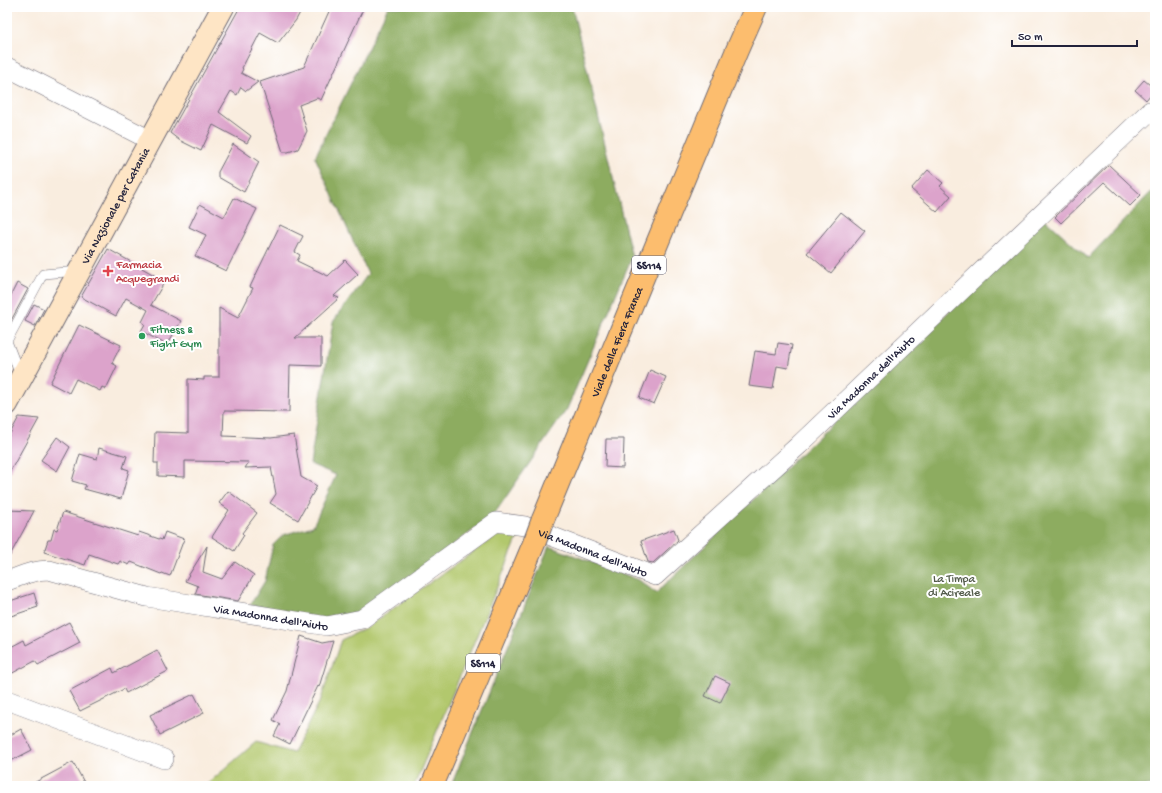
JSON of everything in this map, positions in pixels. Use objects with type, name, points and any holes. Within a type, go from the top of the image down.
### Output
[{"type":"main road","name":"Via Nazionale per Catania","points":[[7,404],[223,7]]},
{"type":"main road","name":"Viale della Fiera Franca","points":[[432,786],[756,7]]},
{"type":"street","points":[[7,67],[150,140]]},
{"type":"street","name":"Via Madonna dell'Aiuto","points":[[7,581],[38,570],[49,570],[147,597],[328,626],[362,619],[496,522],[525,526],[655,576],[804,439],[1150,111],[1155,114]]},
{"type":"street","points":[[7,700],[164,759]]},
{"type":"lane","points":[[22,377],[7,341],[43,274],[79,271]]},
{"type":"green space","points":[[388,7],[572,7],[632,257],[567,409],[497,510],[487,520],[361,613],[327,619],[250,605],[265,581],[273,545],[283,535],[313,526],[336,475],[310,464],[333,322],[368,274],[315,157]]},
{"type":"green space","name":"La Timpa di Acireale","points":[[1155,188],[1155,786],[451,786],[549,546],[639,580],[656,593],[1045,219],[1088,258]]},
{"type":"green space","points":[[503,531],[518,537],[414,786],[205,786],[256,742],[293,753],[321,699],[341,640],[367,627]]},
{"type":"building","points":[[240,7],[303,7],[296,20],[278,43],[260,33],[242,68],[241,73],[258,82],[246,91],[241,87],[237,95],[231,91],[219,112],[251,136],[247,143],[213,125],[201,151],[179,140],[170,133]]},
{"type":"building","points":[[331,7],[364,7],[321,100],[317,98],[299,105],[307,131],[298,149],[283,152],[260,82],[304,67]]},
{"type":"building","points":[[1144,80],[1155,89],[1146,100],[1135,90]]},
{"type":"building","points":[[233,144],[259,162],[244,192],[218,177],[218,172]]},
{"type":"building","points":[[1109,165],[1141,195],[1130,206],[1104,182],[1061,223],[1055,217]]},
{"type":"building","points":[[928,170],[943,183],[940,186],[951,196],[937,212],[911,189]]},
{"type":"building","points":[[234,198],[257,209],[226,271],[195,256],[206,235],[189,227],[200,204],[224,217]]},
{"type":"building","points":[[841,212],[865,231],[831,273],[807,253]]},
{"type":"building","points":[[280,225],[303,236],[295,252],[300,255],[297,261],[328,276],[345,260],[358,274],[334,296],[339,298],[295,338],[321,338],[321,366],[290,365],[289,412],[224,411],[223,436],[271,438],[294,435],[301,477],[317,486],[298,520],[270,503],[276,494],[271,467],[245,468],[249,462],[185,461],[185,477],[158,476],[158,463],[154,463],[155,432],[188,433],[188,379],[204,380],[204,377],[219,377],[219,308],[238,318],[253,288],[250,287]]},
{"type":"building","points":[[108,249],[165,281],[151,305],[181,321],[167,345],[141,331],[145,324],[142,322],[148,310],[126,298],[116,316],[81,297]]},
{"type":"building","points":[[17,283],[28,289],[7,328],[7,303]]},
{"type":"building","points":[[34,304],[44,309],[35,326],[25,321]]},
{"type":"building","points":[[79,325],[121,345],[112,363],[117,366],[106,389],[102,387],[100,391],[76,379],[69,393],[50,383]]},
{"type":"building","points":[[778,343],[792,345],[788,368],[777,366],[773,389],[749,386],[755,351],[776,354]]},
{"type":"building","points":[[650,370],[666,377],[654,404],[639,398]]},
{"type":"building","points":[[19,417],[39,419],[7,477],[7,439]]},
{"type":"building","points":[[57,437],[70,447],[57,471],[41,460]]},
{"type":"building","points":[[606,439],[624,439],[623,468],[605,467]]},
{"type":"building","points":[[99,448],[127,456],[123,468],[129,470],[121,499],[84,489],[86,485],[72,481],[80,454],[97,459]]},
{"type":"building","points":[[228,491],[257,513],[242,533],[244,535],[234,551],[212,537],[229,510],[219,503]]},
{"type":"building","points":[[7,510],[34,511],[7,561]]},
{"type":"building","points":[[63,512],[138,536],[139,532],[162,540],[165,532],[184,539],[170,576],[131,562],[129,565],[120,561],[118,564],[89,554],[85,565],[44,552],[48,540],[51,540],[54,529],[57,530]]},
{"type":"building","points":[[674,529],[678,540],[653,563],[648,562],[641,541]]},
{"type":"building","points":[[207,546],[203,572],[222,579],[235,562],[254,575],[238,601],[195,594],[198,586],[185,581]]},
{"type":"building","points":[[34,593],[38,607],[11,616],[7,602]]},
{"type":"building","points":[[69,622],[80,643],[38,665],[35,661],[7,676],[7,649],[24,640],[26,645]]},
{"type":"building","points":[[301,636],[322,643],[333,641],[319,687],[318,686],[290,744],[274,736],[280,724],[273,720],[287,691]]},
{"type":"building","points":[[157,650],[168,671],[126,693],[124,689],[80,711],[69,691],[112,668],[114,673]]},
{"type":"building","points":[[715,676],[730,683],[720,703],[705,696]]},
{"type":"building","points":[[194,694],[204,713],[160,735],[150,715]]},
{"type":"building","points":[[21,729],[32,750],[7,763],[7,737]]},
{"type":"building","points":[[73,762],[86,786],[28,786]]},
{"type":"place","name":"Farmacia Acquegrandi","points":[[108,271]]},
{"type":"place","name":"Fitness & Fight Gym","points":[[142,336]]}]
